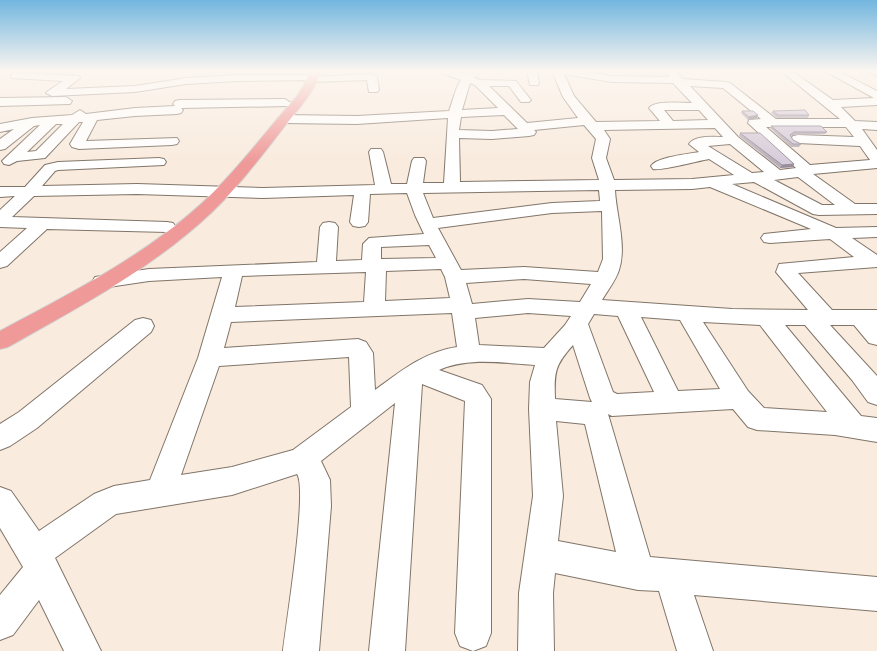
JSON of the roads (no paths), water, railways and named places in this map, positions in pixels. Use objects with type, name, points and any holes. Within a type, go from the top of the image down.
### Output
[{"type":"main road","points":[[0,341],[102,282],[153,250],[194,219],[291,101]]},
{"type":"main road","points":[[0,329],[122,258],[217,190]]},
{"type":"street","points":[[0,102],[48,101]]},
{"type":"street","points":[[0,128],[25,122],[65,101]]},
{"type":"street","points":[[14,157],[40,155],[74,119],[94,108],[102,101]]},
{"type":"street","points":[[173,101],[179,104]]},
{"type":"street","points":[[452,187],[451,162],[458,101]]},
{"type":"street","points":[[456,108],[476,101]]},
{"type":"street","points":[[453,134],[528,133],[524,127],[497,101]]},
{"type":"street","points":[[536,651],[536,593],[548,496],[542,409],[542,382],[549,357],[570,336],[609,271],[612,259],[610,205],[607,191],[608,184],[599,158],[603,139],[601,134],[589,123],[573,101]]},
{"type":"street","points":[[696,101],[733,140],[776,174]]},
{"type":"street","points":[[745,101],[773,123]]},
{"type":"street","points":[[825,101],[835,108],[851,124],[877,160]]},
{"type":"street","points":[[758,112],[835,108],[875,101]]},
{"type":"street","points":[[0,113],[18,102]]},
{"type":"street","points":[[94,108],[149,111],[179,104],[221,102],[357,120],[456,108],[507,111]]},
{"type":"street","points":[[155,124],[176,122],[179,104]]},
{"type":"street","points":[[670,125],[655,108],[700,106]]},
{"type":"street","points":[[94,108],[77,144],[79,145],[173,136],[159,162],[137,189]]},
{"type":"street","points":[[139,124],[149,111]]},
{"type":"street","points":[[0,120],[25,122],[74,119]]},
{"type":"street","points":[[0,162],[8,161],[14,157],[52,121]]},
{"type":"street","points":[[0,146],[25,122]]},
{"type":"street","points":[[524,127],[589,123],[670,125],[718,124]]},
{"type":"street","points":[[851,210],[804,171],[754,123],[851,124],[877,126]]},
{"type":"street","points":[[798,139],[864,142]]},
{"type":"street","points":[[733,140],[701,142],[696,144],[754,178],[814,208],[823,210],[877,209]]},
{"type":"street","points":[[376,152],[384,190]]},
{"type":"street","points":[[658,166],[677,160],[711,154]]},
{"type":"street","points":[[419,161],[414,189],[432,232],[452,270],[463,309],[469,353]]},
{"type":"street","points":[[0,221],[50,168],[54,166],[159,162]]},
{"type":"street","points":[[0,192],[137,189],[217,190],[264,193],[480,186],[712,182],[877,164]]},
{"type":"street","points":[[712,182],[834,233],[872,265]]},
{"type":"street","points":[[480,186],[491,216]]},
{"type":"street","points":[[523,186],[536,210]]},
{"type":"street","points":[[360,222],[362,190]]},
{"type":"street","points":[[374,309],[374,266],[372,246],[375,242],[432,232],[491,216],[536,210],[610,205]]},
{"type":"street","points":[[0,221],[167,227]]},
{"type":"street","points":[[0,262],[44,222]]},
{"type":"street","points":[[326,268],[329,227]]},
{"type":"street","points":[[770,238],[834,233],[877,232]]},
{"type":"street","points":[[872,265],[786,268],[785,270],[818,317],[877,395]]},
{"type":"street","points":[[102,282],[149,275],[374,266],[524,273],[604,279]]},
{"type":"street","points":[[160,492],[210,358],[234,271]]},
{"type":"street","points":[[222,315],[374,309],[463,309],[528,306],[584,313],[626,309],[732,317],[869,318],[877,337]]},
{"type":"street","points":[[626,309],[671,402]]},
{"type":"street","points":[[584,313],[603,398],[608,403],[612,405],[739,398]]},
{"type":"street","points":[[686,313],[739,398],[753,417],[761,421],[866,429]]},
{"type":"street","points":[[766,317],[866,429]]},
{"type":"street","points":[[0,438],[28,420],[143,326]]},
{"type":"street","points":[[210,358],[358,348],[361,353],[364,413]]},
{"type":"street","points":[[0,622],[39,562],[105,504],[126,496],[232,481],[301,460],[413,375],[437,359],[469,353],[549,357]]},
{"type":"street","points":[[413,375],[473,392],[478,399],[473,633]]},
{"type":"street","points":[[387,651],[413,375]]},
{"type":"street","points":[[542,409],[590,412],[597,418],[655,575],[695,651]]},
{"type":"street","points":[[301,460],[309,466],[315,480],[316,506],[301,651]]},
{"type":"street","points":[[4,516],[39,562],[82,651]]},
{"type":"street","points":[[540,554],[655,575],[877,594]]}]
